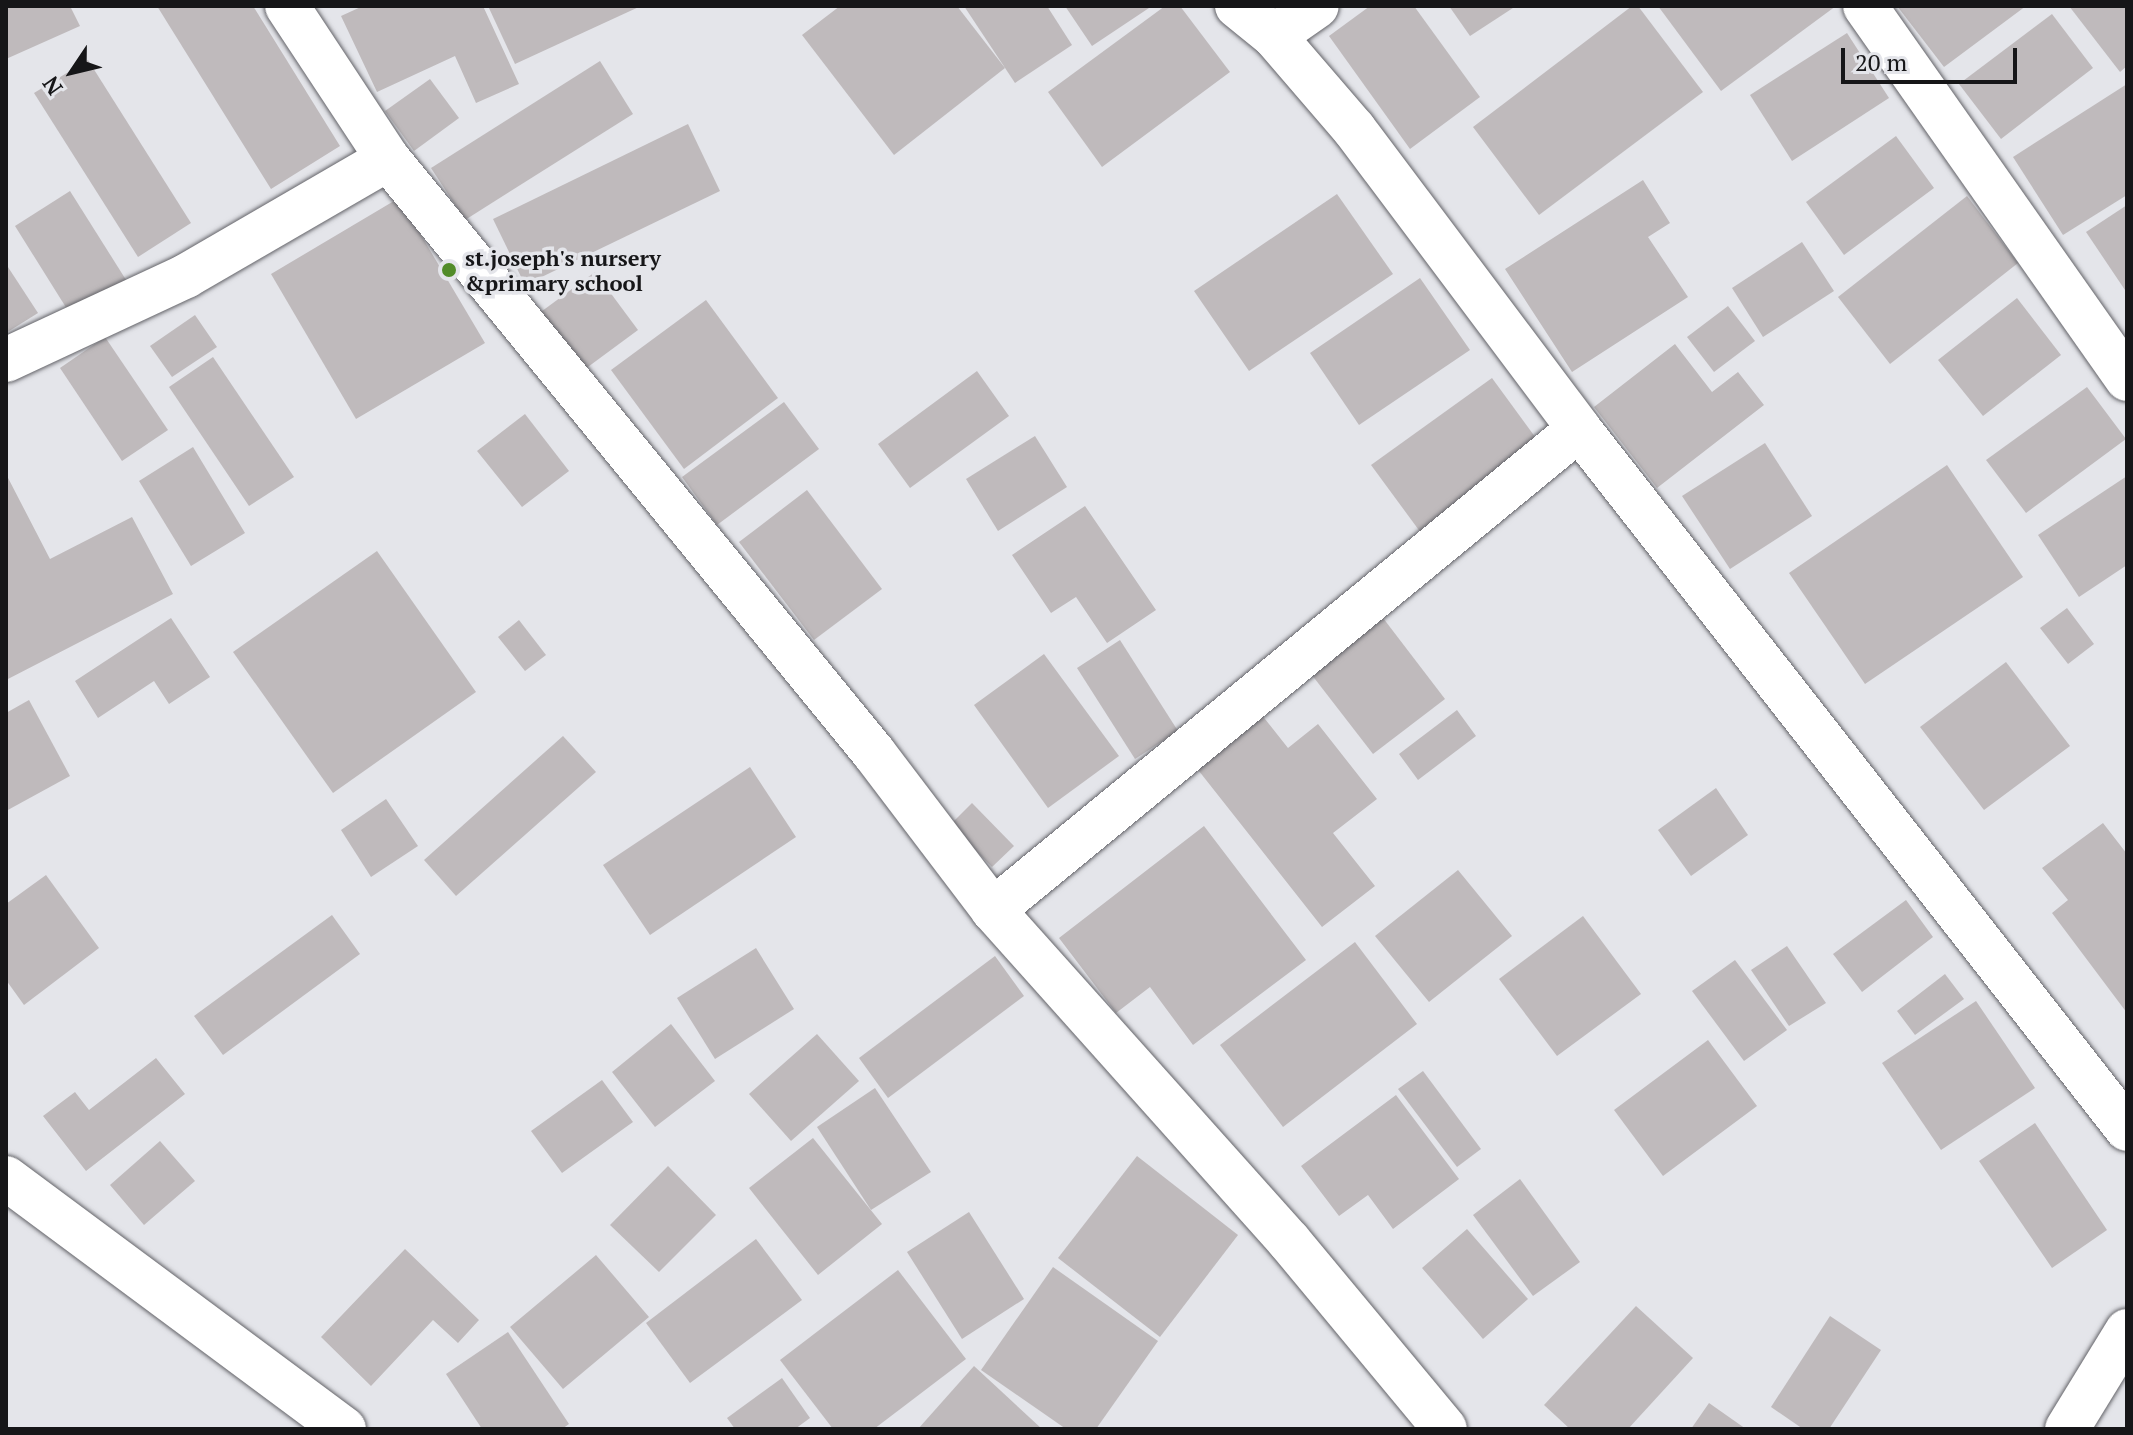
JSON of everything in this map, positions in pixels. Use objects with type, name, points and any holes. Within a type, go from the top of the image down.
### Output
[{"type":"street","points":[[287,6],[388,159],[874,753],[993,910],[1278,1229],[1445,1429]]},
{"type":"street","points":[[1237,6],[1274,36],[1354,129],[1579,429],[2127,1129]]},
{"type":"street","points":[[1274,36],[1317,6]]},
{"type":"street","points":[[1865,6],[2127,379]]},
{"type":"street","points":[[6,360],[186,276],[388,159]]},
{"type":"street","points":[[993,910],[1579,429]]},
{"type":"street","points":[[6,1178],[344,1429]]},
{"type":"street","points":[[2067,1429],[2127,1331]]},
{"type":"building","points":[[6,6],[70,6],[80,26],[6,59]]},
{"type":"building","points":[[157,6],[253,6],[340,146],[271,189]]},
{"type":"building","points":[[363,6],[483,6],[519,84],[476,103],[455,56],[377,92],[341,16]]},
{"type":"building","points":[[488,6],[641,6],[515,64]]},
{"type":"building","points":[[840,6],[957,6],[1005,68],[894,155],[802,35]]},
{"type":"building","points":[[964,6],[1047,6],[1072,45],[1015,83]]},
{"type":"building","points":[[1065,6],[1152,6],[1092,46]]},
{"type":"building","points":[[1165,6],[1180,6],[1230,72],[1102,167],[1048,92]]},
{"type":"building","points":[[1370,6],[1414,6],[1480,97],[1410,149],[1329,36]]},
{"type":"building","points":[[1449,6],[1516,6],[1470,36]]},
{"type":"building","points":[[1632,6],[1638,6],[1703,92],[1539,215],[1473,127]]},
{"type":"building","points":[[1658,6],[1836,6],[1721,91]]},
{"type":"building","points":[[1897,6],[2026,6],[1944,67]]},
{"type":"building","points":[[2069,6],[2127,6],[2127,66],[2120,72]]},
{"type":"building","points":[[2052,14],[2093,68],[2001,139],[1959,84]]},
{"type":"building","points":[[1847,33],[1889,98],[1792,161],[1750,95]]},
{"type":"building","points":[[88,60],[191,223],[138,257],[34,93]]},
{"type":"building","points":[[600,61],[633,114],[465,220],[431,168]]},
{"type":"building","points":[[430,79],[459,118],[414,151],[385,111]]},
{"type":"building","points":[[2127,84],[2127,195],[2063,235],[2013,157]]},
{"type":"building","points":[[688,124],[720,191],[525,285],[493,219]]},
{"type":"building","points":[[1896,136],[1934,188],[1844,255],[1806,202]]},
{"type":"building","points":[[1643,180],[1670,223],[1648,237],[1688,297],[1572,372],[1505,269]]},
{"type":"building","points":[[70,191],[128,283],[72,317],[15,226]]},
{"type":"building","points":[[1337,194],[1393,274],[1249,371],[1194,291]]},
{"type":"building","points":[[1967,196],[2018,263],[1890,364],[1838,297]]},
{"type":"building","points":[[399,198],[485,343],[356,419],[271,274]]},
{"type":"building","points":[[2127,205],[2127,293],[2086,232]]},
{"type":"building","points":[[1802,242],[1834,291],[1763,337],[1732,288]]},
{"type":"building","points":[[6,264],[38,313],[6,333]]},
{"type":"building","points":[[595,272],[638,330],[577,375],[534,317]]},
{"type":"building","points":[[1420,278],[1470,350],[1359,425],[1310,353]]},
{"type":"building","points":[[2017,298],[2061,355],[1983,416],[1938,360]]},
{"type":"building","points":[[706,300],[778,398],[684,469],[611,370]]},
{"type":"building","points":[[1728,306],[1755,341],[1714,372],[1687,337]]},
{"type":"building","points":[[195,315],[217,347],[172,377],[150,346]]},
{"type":"building","points":[[105,337],[168,430],[122,461],[60,368]]},
{"type":"building","points":[[1675,344],[1712,392],[1738,372],[1764,405],[1657,488],[1594,407]]},
{"type":"building","points":[[213,357],[294,477],[249,506],[169,387]]},
{"type":"building","points":[[977,371],[1009,416],[910,488],[878,444]]},
{"type":"building","points":[[1492,378],[1541,445],[1421,533],[1371,465]]},
{"type":"building","points":[[2087,387],[2126,439],[2026,513],[1986,460]]},
{"type":"building","points":[[784,402],[819,449],[717,525],[682,477]]},
{"type":"building","points":[[525,414],[569,471],[522,507],[477,451]]},
{"type":"building","points":[[1035,436],[1067,487],[998,531],[966,479]]},
{"type":"building","points":[[1765,443],[1812,516],[1730,569],[1682,496]]},
{"type":"building","points":[[193,447],[245,533],[191,566],[139,481]]},
{"type":"building","points":[[1947,465],[2023,577],[1865,684],[1789,573]]},
{"type":"building","points":[[6,474],[50,559],[132,517],[173,594],[6,680]]},
{"type":"building","points":[[2127,476],[2127,565],[2079,597],[2038,535]]},
{"type":"building","points":[[807,490],[882,589],[814,640],[739,542]]},
{"type":"building","points":[[1085,506],[1156,610],[1107,643],[1076,597],[1051,613],[1012,555]]},
{"type":"building","points":[[377,551],[476,692],[333,793],[233,652]]},
{"type":"building","points":[[2067,608],[2094,644],[2068,664],[2040,628]]},
{"type":"building","points":[[1380,614],[1445,699],[1373,754],[1308,670]]},
{"type":"building","points":[[171,618],[210,677],[169,704],[154,681],[98,718],[75,681]]},
{"type":"building","points":[[519,620],[546,655],[525,671],[498,637]]},
{"type":"building","points":[[1120,640],[1178,731],[1135,759],[1077,668]]},
{"type":"building","points":[[1044,654],[1119,756],[1048,808],[974,705]]},
{"type":"building","points":[[2006,662],[2070,746],[1984,810],[1920,727]]},
{"type":"building","points":[[29,700],[70,776],[6,811],[6,713]]},
{"type":"building","points":[[1457,710],[1476,736],[1418,780],[1399,754]]},
{"type":"building","points":[[1261,714],[1288,748],[1318,724],[1377,799],[1333,833],[1375,886],[1322,927],[1195,766]]},
{"type":"building","points":[[563,736],[596,772],[456,896],[424,860]]},
{"type":"building","points":[[750,767],[796,837],[650,935],[603,865]]},
{"type":"building","points":[[1716,788],[1748,835],[1691,876],[1658,830]]},
{"type":"building","points":[[386,799],[418,846],[371,877],[341,830]]},
{"type":"building","points":[[972,803],[1014,846],[992,867],[950,825]]},
{"type":"building","points":[[2103,823],[2127,854],[2127,1013],[2052,913],[2068,900],[2042,868]]},
{"type":"building","points":[[1204,826],[1306,960],[1193,1045],[1150,987],[1116,1013],[1059,938]]},
{"type":"building","points":[[1458,870],[1512,936],[1429,1002],[1375,936]]},
{"type":"building","points":[[46,875],[99,948],[24,1005],[6,980],[6,904]]},
{"type":"building","points":[[1906,900],[1933,937],[1862,992],[1833,954]]},
{"type":"building","points":[[332,915],[360,954],[223,1055],[194,1016]]},
{"type":"building","points":[[1583,916],[1641,994],[1557,1056],[1499,979]]},
{"type":"building","points":[[1355,942],[1417,1024],[1283,1127],[1220,1045]]},
{"type":"building","points":[[1787,946],[1826,1003],[1789,1026],[1751,970]]},
{"type":"building","points":[[756,948],[794,1009],[715,1059],[677,998]]},
{"type":"building","points":[[995,956],[1024,996],[888,1098],[859,1058]]},
{"type":"building","points":[[1735,960],[1787,1030],[1744,1061],[1692,991]]},
{"type":"building","points":[[1945,974],[1964,999],[1915,1035],[1897,1011]]},
{"type":"building","points":[[1976,1001],[2035,1088],[1941,1150],[1882,1063]]},
{"type":"building","points":[[671,1024],[715,1081],[655,1127],[612,1072]]},
{"type":"building","points":[[817,1034],[859,1081],[791,1141],[749,1094]]},
{"type":"building","points":[[1708,1040],[1757,1106],[1663,1176],[1614,1110]]},
{"type":"building","points":[[156,1058],[185,1094],[86,1171],[43,1116],[75,1092],[89,1110]]},
{"type":"building","points":[[1423,1071],[1481,1149],[1457,1167],[1398,1089]]},
{"type":"building","points":[[602,1080],[633,1122],[562,1173],[531,1131]]},
{"type":"building","points":[[875,1088],[931,1172],[871,1210],[817,1127]]},
{"type":"building","points":[[1396,1095],[1459,1179],[1393,1229],[1368,1195],[1339,1216],[1301,1166]]},
{"type":"building","points":[[2035,1123],[2107,1230],[2052,1268],[1979,1161]]},
{"type":"building","points":[[813,1138],[882,1224],[818,1275],[749,1188]]},
{"type":"building","points":[[160,1141],[195,1181],[144,1225],[110,1185]]},
{"type":"building","points":[[1137,1156],[1238,1235],[1160,1337],[1058,1258]]},
{"type":"building","points":[[668,1166],[716,1215],[659,1272],[610,1225]]},
{"type":"building","points":[[1520,1179],[1580,1262],[1533,1296],[1473,1215]]},
{"type":"building","points":[[969,1212],[1024,1299],[962,1339],[907,1252]]},
{"type":"building","points":[[1467,1229],[1528,1299],[1483,1339],[1422,1268]]},
{"type":"building","points":[[756,1239],[802,1300],[690,1383],[646,1323]]},
{"type":"building","points":[[405,1249],[479,1320],[458,1343],[433,1320],[371,1386],[321,1337]]},
{"type":"building","points":[[596,1255],[649,1317],[563,1389],[510,1327]]},
{"type":"building","points":[[1053,1267],[1158,1341],[1096,1429],[1066,1429],[981,1370]]},
{"type":"building","points":[[898,1270],[966,1359],[874,1429],[833,1429],[780,1360]]},
{"type":"building","points":[[1636,1306],[1693,1358],[1628,1429],[1570,1429],[1544,1405]]},
{"type":"building","points":[[1830,1316],[1881,1350],[1829,1429],[1803,1429],[1771,1407]]},
{"type":"building","points":[[508,1332],[569,1424],[562,1429],[482,1429],[446,1374]]},
{"type":"building","points":[[974,1366],[1042,1429],[918,1429]]},
{"type":"building","points":[[782,1378],[810,1418],[795,1429],[735,1429],[727,1418]]},
{"type":"building","points":[[1709,1403],[1746,1429],[1691,1429]]},
{"type":"place","name":"st.joseph's nursery &primary school","points":[[449,270]]}]
